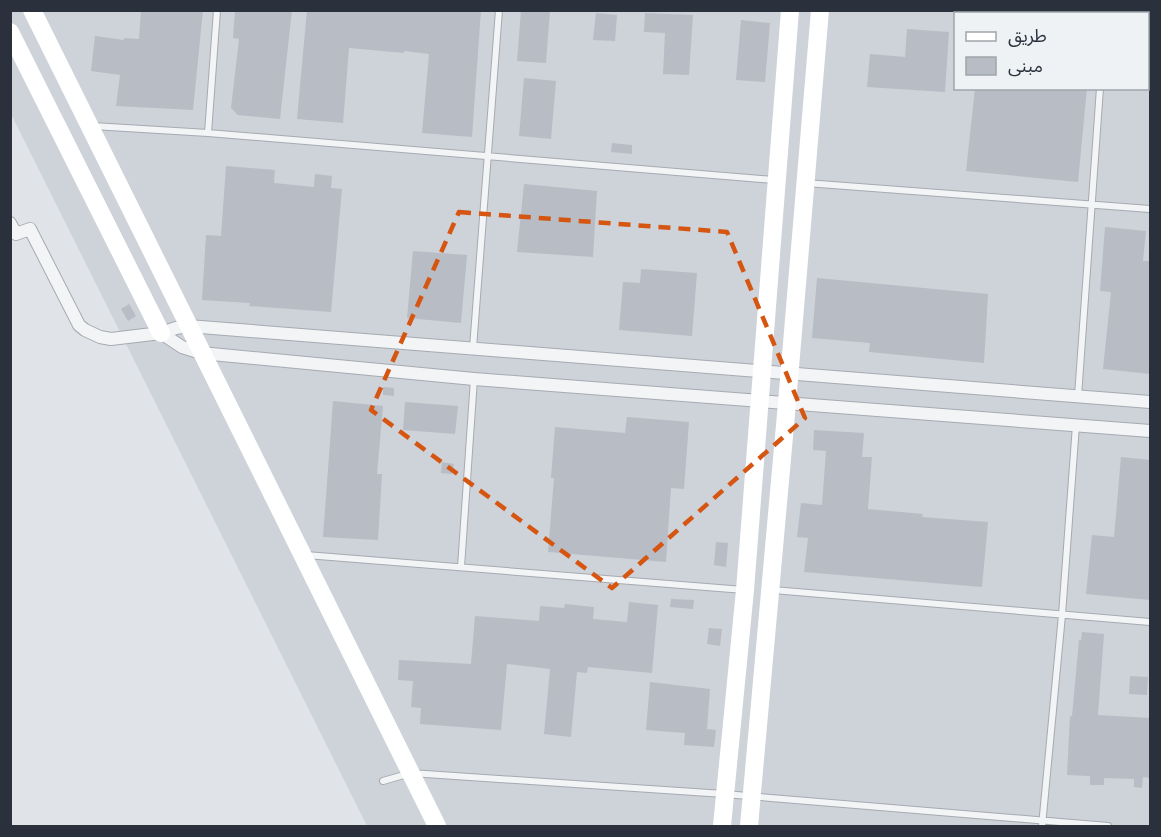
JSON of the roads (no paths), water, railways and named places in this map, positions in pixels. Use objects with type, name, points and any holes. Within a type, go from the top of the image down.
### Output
[{"type":"street","points":[[32,10],[437,826]]},
{"type":"street","points":[[722,826],[745,590],[790,10]]},
{"type":"street","points":[[749,826],[820,10]]},
{"type":"street","points":[[1045,10],[1064,12]]},
{"type":"street","points":[[10,32],[160,333],[182,347],[201,353],[474,379],[1150,431]]},
{"type":"street","points":[[10,224],[16,234],[30,229],[79,325],[100,337],[111,339],[160,333],[188,326],[1150,402]]},
{"type":"lane","points":[[208,133],[217,10]]},
{"type":"lane","points":[[473,348],[499,10]]},
{"type":"lane","points":[[1078,396],[1100,90]]},
{"type":"lane","points":[[89,126],[208,133],[777,180]]},
{"type":"lane","points":[[806,183],[1150,209]]},
{"type":"lane","points":[[460,567],[474,379]]},
{"type":"lane","points":[[1042,824],[1062,615],[1076,426]]},
{"type":"lane","points":[[302,555],[745,590]]},
{"type":"lane","points":[[769,590],[1150,622]]},
{"type":"lane","points":[[383,781],[411,773],[724,794],[1042,824],[1108,826]]}]
